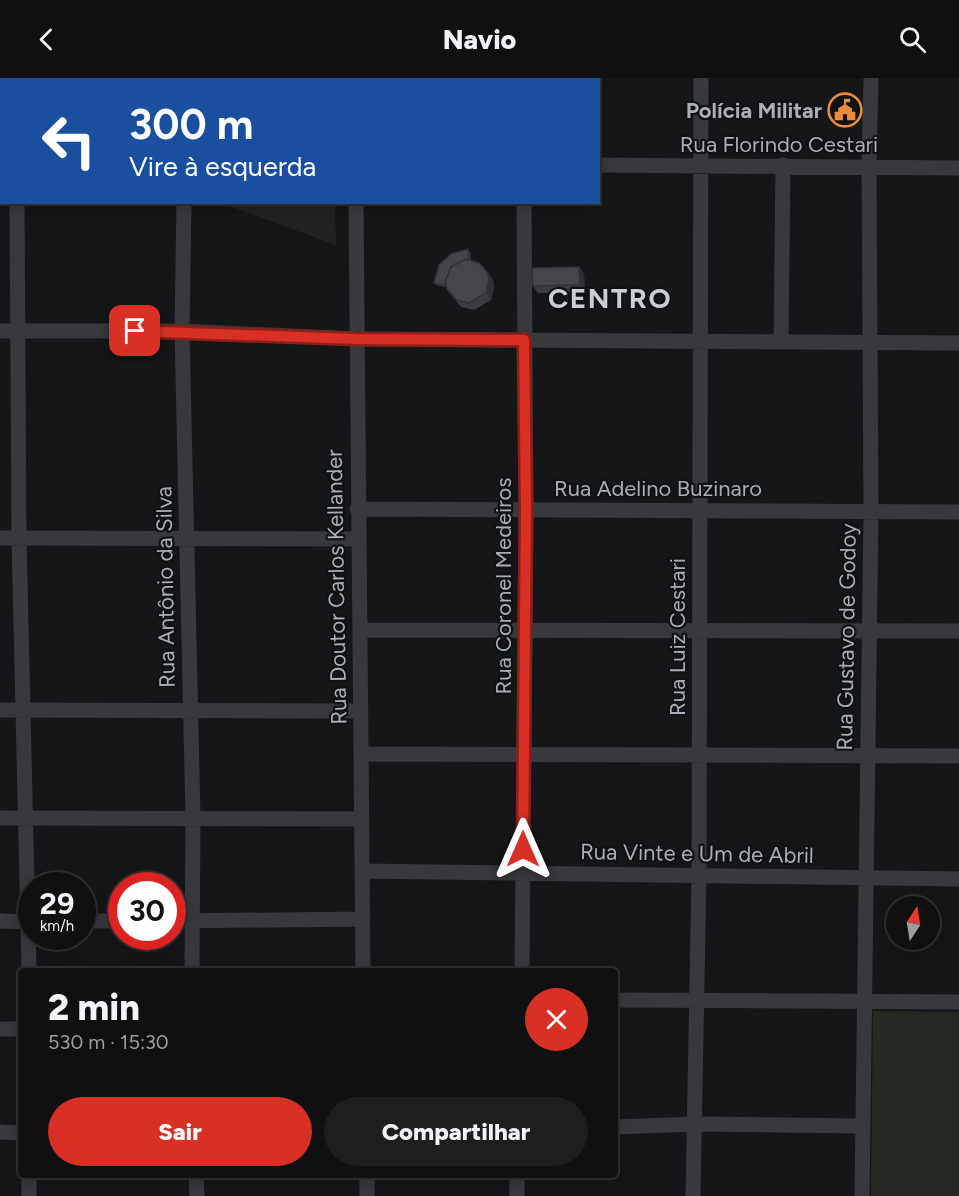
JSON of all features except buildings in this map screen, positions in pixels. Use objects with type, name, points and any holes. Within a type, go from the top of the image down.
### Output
[{"type":"street","name":"Rua Luiz Cestari","points":[[693,1196],[699,875],[701,78]]},
{"type":"street","name":"Rua Gustavo de Godoy","points":[[862,1196],[871,512],[869,166],[871,78]]},
{"type":"street","name":"Rua Florindo Cestari","points":[[600,165],[959,168]]},
{"type":"street","points":[[781,342],[783,165]]},
{"type":"street","points":[[17,204],[19,538],[28,872]]},
{"type":"street","name":"Rua Antônio da Silva","points":[[184,204],[182,332],[193,817],[192,968]]},
{"type":"street","name":"Rua Doutor Carlos Kellander","points":[[356,204],[363,968]]},
{"type":"street","name":"Rua Coronel Medeiros","points":[[522,968],[526,510],[524,204]]},
{"type":"street","points":[[0,331],[182,332],[356,339],[959,343]]},
{"type":"street","name":"Rua Adelino Buzinaro","points":[[357,509],[959,512]]},
{"type":"street","points":[[0,538],[358,539]]},
{"type":"street","points":[[360,630],[959,631]]},
{"type":"street","points":[[0,710],[361,711]]},
{"type":"street","points":[[361,754],[959,756]]},
{"type":"street","points":[[0,818],[362,819]]},
{"type":"street","name":"Rua Vinte e Um de Abril","points":[[363,871],[959,879]]},
{"type":"street","points":[[186,921],[363,919]]},
{"type":"street","points":[[0,921],[18,922]]},
{"type":"street","points":[[29,950],[29,968]]},
{"type":"street","points":[[618,1000],[959,1002]]},
{"type":"street","points":[[0,1029],[18,1029]]},
{"type":"street","points":[[618,1127],[695,1124],[863,1126]]},
{"type":"street","points":[[0,1132],[18,1133]]},
{"type":"street","points":[[29,1178],[29,1196]]},
{"type":"street","points":[[196,1178],[197,1196]]},
{"type":"street","points":[[367,1178],[367,1196]]},
{"type":"street","points":[[517,1178],[517,1196]]},
{"type":"shaded area","points":[[224,204],[335,204],[336,245]]},
{"type":"shaded area","points":[[873,1011],[959,1012],[959,1196],[871,1196]]},
{"type":"place","name":"Polícia Militar","points":[[845,110]]},
{"type":"district","name":"CENTRO","points":[[610,298]]},
{"type":"route","points":[[135,331],[356,339],[524,340],[526,510],[523,849]]}]
